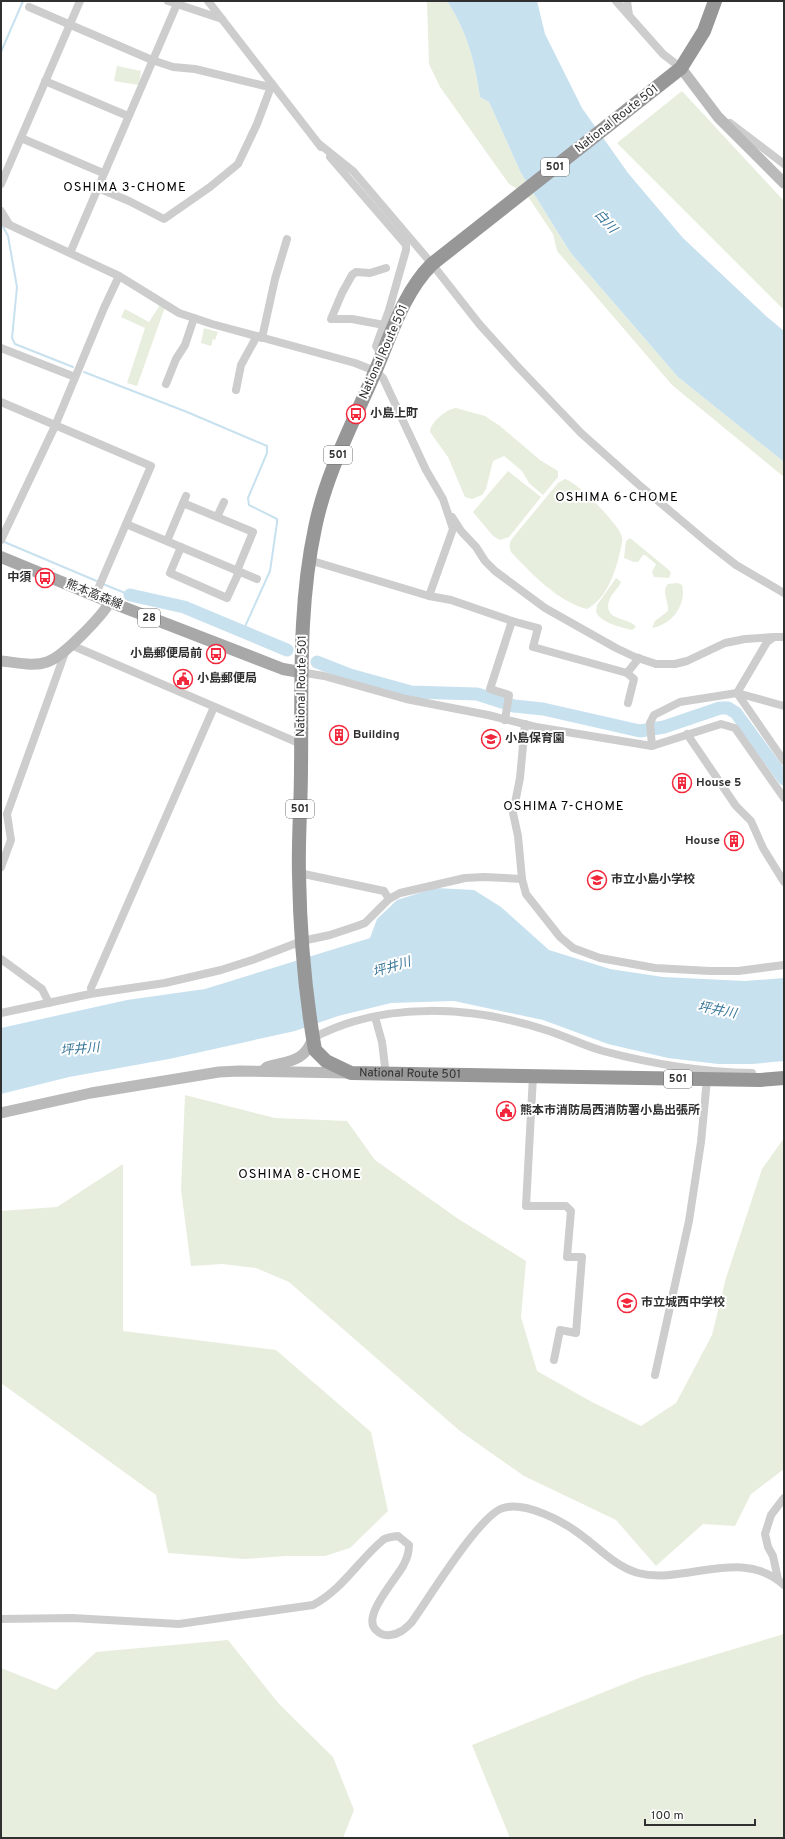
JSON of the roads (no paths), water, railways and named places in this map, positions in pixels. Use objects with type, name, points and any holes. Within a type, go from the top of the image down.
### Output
[{"type":"highway","name":"National Route 501","points":[[715,1],[700,38],[676,72],[435,261],[422,274],[400,312],[330,473],[315,526],[309,560],[300,672],[301,744],[299,873],[302,944],[315,1050],[318,1055],[331,1064],[351,1073],[760,1080],[784,1078]]},
{"type":"main road","name":"熊本高森線","points":[[1,557],[110,602],[283,669],[300,672]]},
{"type":"street","points":[[1,184],[80,1]]},
{"type":"street","points":[[168,1],[222,19]]},
{"type":"street","points":[[208,1],[318,143],[406,245],[406,250],[384,325],[376,346],[382,356]]},
{"type":"street","points":[[616,1],[663,54],[676,72],[718,117],[784,183]]},
{"type":"street","points":[[627,1],[630,16]]},
{"type":"street","points":[[70,253],[177,4]]},
{"type":"street","points":[[29,7],[152,60],[172,67],[195,69],[265,86],[272,84]]},
{"type":"street","points":[[45,81],[128,116]]},
{"type":"street","points":[[98,188],[129,201],[164,219],[210,187],[238,164],[257,124],[272,84]]},
{"type":"street","points":[[718,117],[726,120],[784,164]]},
{"type":"street","points":[[21,138],[104,173]]},
{"type":"street","points":[[318,143],[353,170],[435,261],[485,330],[581,433],[708,543],[736,565],[784,593]]},
{"type":"street","points":[[1,211],[5,223],[119,276],[179,313],[259,337],[355,363],[375,371],[383,378],[416,450],[445,505],[461,530],[476,547],[485,561],[495,571],[545,608],[616,648],[656,664],[675,664],[687,661],[725,643],[745,639],[784,637]]},
{"type":"street","points":[[236,390],[241,366],[259,337],[287,238]]},
{"type":"street","points":[[384,325],[352,319],[331,319],[344,288],[352,275],[356,272],[370,273],[386,268]]},
{"type":"street","points":[[1,540],[54,426],[119,276]]},
{"type":"street","points":[[166,384],[176,358],[185,345],[194,318]]},
{"type":"street","points":[[1,348],[75,377]]},
{"type":"street","points":[[1,402],[54,426],[151,466],[95,596]]},
{"type":"street","points":[[167,541],[184,500],[217,517],[253,532],[227,598],[170,573],[181,547]]},
{"type":"street","points":[[217,517],[224,502]]},
{"type":"street","points":[[429,596],[453,529],[445,505]]},
{"type":"street","points":[[126,524],[257,579]]},
{"type":"street","points":[[309,560],[429,596],[451,600],[512,621],[538,628],[533,647],[627,673],[634,679],[628,703]]},
{"type":"street","points":[[1,661],[30,664],[48,662],[68,647],[105,610],[110,602]]},
{"type":"street","points":[[505,720],[509,695],[490,689],[512,621]]},
{"type":"street","points":[[737,693],[767,642],[774,637]]},
{"type":"street","points":[[68,647],[301,744]]},
{"type":"street","points":[[1,867],[3,856],[11,840],[7,814],[68,647]]},
{"type":"street","points":[[627,673],[639,658]]},
{"type":"street","points":[[300,672],[324,676],[406,699],[505,720],[652,746],[721,724],[735,728],[784,798]]},
{"type":"street","points":[[737,693],[784,761]]},
{"type":"street","points":[[652,746],[650,723],[654,715],[680,702],[737,693],[784,706]]},
{"type":"street","points":[[91,988],[214,707]]},
{"type":"street","points":[[525,724],[520,778],[513,813],[518,836],[522,880],[526,894],[560,937],[573,948],[600,958],[655,968],[738,971],[784,965]]},
{"type":"street","points":[[687,734],[736,806],[751,820],[763,848],[784,882]]},
{"type":"street","points":[[299,873],[384,891],[389,899]]},
{"type":"street","points":[[1,1013],[90,994],[140,988],[186,978],[255,959],[364,923],[389,899],[400,893],[465,878],[484,877],[522,880]]},
{"type":"street","points":[[1,959],[42,989],[49,1003]]},
{"type":"street","points":[[262,1071],[267,1067],[296,1060],[310,1047],[313,1036],[332,1028],[375,1017],[427,1011],[461,1011],[491,1016],[548,1031],[602,1051],[684,1069],[746,1073],[784,1072]]},
{"type":"street","points":[[375,1017],[382,1042],[386,1074]]},
{"type":"street","points":[[1,1113],[84,1095],[218,1072],[262,1071],[351,1073]]},
{"type":"street","points":[[534,1076],[526,1206],[566,1206],[571,1211],[567,1257],[582,1258],[576,1333],[560,1330],[554,1360]]},
{"type":"street","points":[[655,1375],[689,1221],[702,1142],[706,1079]]},
{"type":"street","points":[[781,1582],[773,1556],[768,1547],[765,1534],[771,1515],[784,1498]]},
{"type":"street","points":[[1,1619],[72,1618],[179,1624],[313,1605],[325,1599],[334,1591],[384,1540],[398,1536],[409,1545],[408,1555],[403,1566],[374,1611],[371,1621],[373,1627],[380,1634],[394,1634],[403,1631],[411,1623],[461,1551],[487,1518],[503,1508],[521,1507],[564,1524],[580,1534],[625,1569],[638,1573],[653,1576],[702,1570],[750,1568],[767,1572],[781,1582]]},
{"type":"water","name":"白川","points":[[447,1],[537,1],[545,34],[582,108],[628,173],[683,238],[784,331],[784,462],[678,377],[570,252],[521,173],[489,102],[480,97],[476,71],[465,35]]},
{"type":"water","name":"坪井川","points":[[435,888],[474,890],[501,907],[549,950],[610,969],[663,977],[745,981],[784,978],[784,1061],[752,1064],[718,1064],[668,1058],[608,1044],[543,1020],[454,1001],[391,1003],[338,1016],[295,1031],[169,1059],[69,1077],[1,1094],[1,1028],[127,1000],[205,989],[370,938],[377,919],[397,900]]},
{"type":"waterway","points":[[1,52],[23,1]]},
{"type":"waterway","points":[[2,225],[8,236],[17,287],[12,338],[15,344],[73,367]]},
{"type":"waterway","points":[[84,372],[187,412],[267,446],[267,453],[248,498],[249,505],[277,519],[277,523],[270,571],[243,631]]},
{"type":"waterway","points":[[2,541],[99,582]]},
{"type":"waterway","points":[[103,584],[130,595]]},
{"type":"waterway","points":[[130,595],[184,607],[287,650]]},
{"type":"waterway","points":[[317,662],[350,675],[411,692],[477,694],[514,706],[543,709],[640,731],[664,727],[720,708],[728,708],[736,713],[784,779]]},
{"type":"place","name":"小島上町","points":[[356,414]]},
{"type":"place","name":"中須","points":[[45,578]]},
{"type":"place","name":"小島郵便局前","points":[[216,654]]},
{"type":"place","name":"小島郵便局","points":[[183,679]]},
{"type":"place","name":"Building","points":[[339,735]]},
{"type":"place","name":"小島保育園","points":[[491,739]]},
{"type":"place","name":"House 5","points":[[682,783]]},
{"type":"place","name":"House","points":[[734,841]]},
{"type":"place","name":"市立小島小学校","points":[[597,880]]},
{"type":"place","name":"熊本市消防局西消防署小島出張所","points":[[506,1111]]},
{"type":"place","name":"市立城西中学校","points":[[627,1303]]},
{"type":"district","name":"OSHIMA 3-CHOME","points":[[125,188]]},
{"type":"district","name":"OSHIMA 6-CHOME","points":[[617,498]]},
{"type":"district","name":"OSHIMA 7-CHOME","points":[[564,807]]},
{"type":"district","name":"OSHIMA 8-CHOME","points":[[300,1175]]}]
